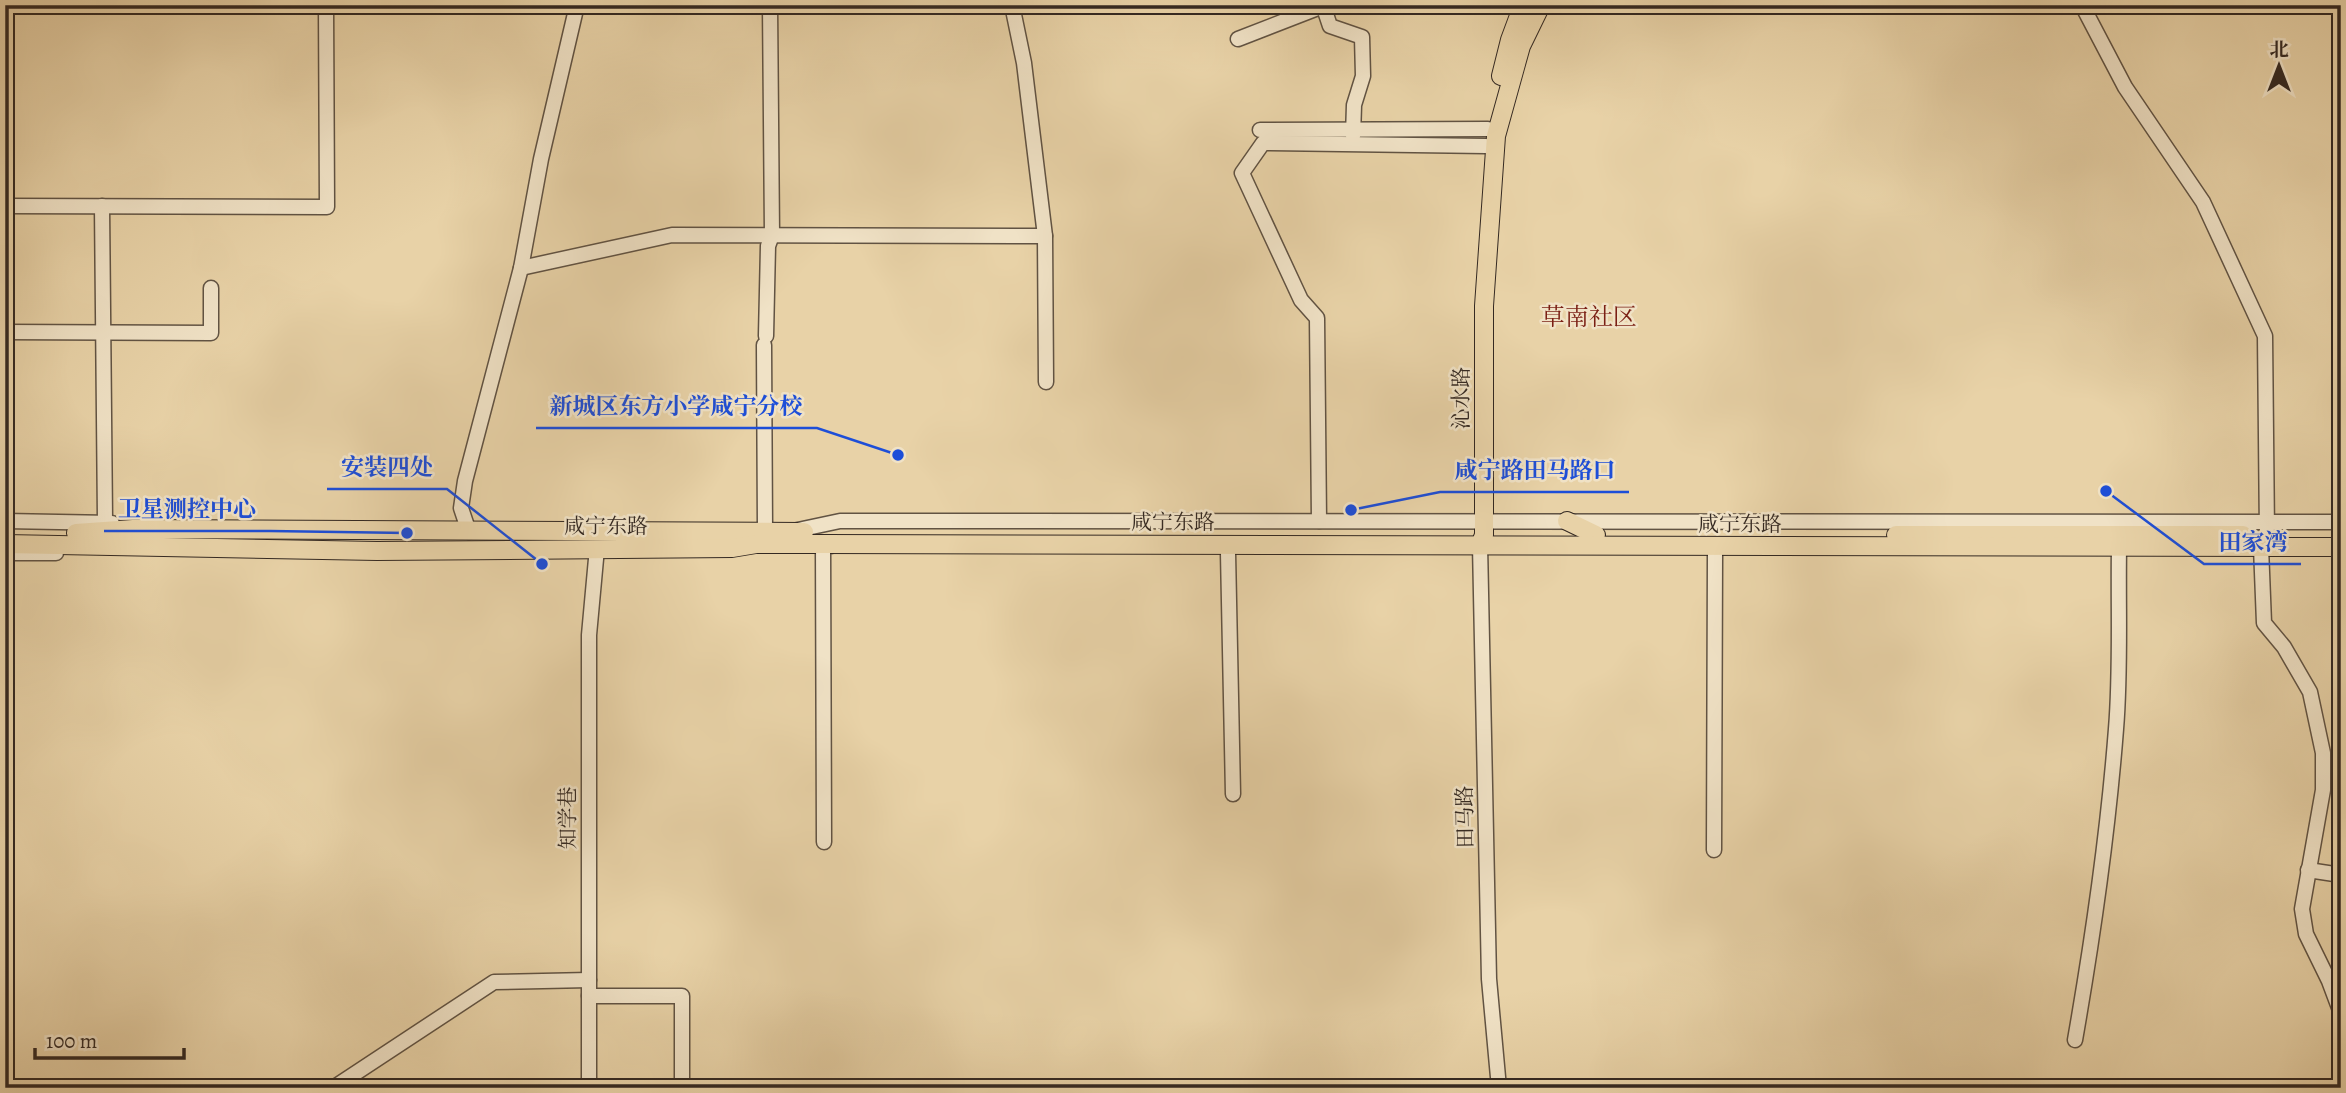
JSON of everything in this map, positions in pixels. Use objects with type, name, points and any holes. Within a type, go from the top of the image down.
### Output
[{"type":"main road","name":"沁水路","points":[[1479,535],[1474,304],[1487,137],[1510,40],[1523,5]]},
{"type":"main road","name":"沁水路","points":[[1479,535],[1484,306],[1496,136],[1521,46],[1541,5]]},
{"type":"main road","points":[[1567,521],[1596,535]]},
{"type":"main road","name":"咸宁东路","points":[[5,544],[133,538],[469,532],[788,532],[2264,540],[2341,547]]},
{"type":"main road","name":"咸宁东路","points":[[5,533],[98,533],[133,538],[377,551],[732,548],[756,544],[1479,535],[2119,551],[2341,535]]},
{"type":"street","points":[[5,206],[327,207],[326,5]]},
{"type":"street","points":[[469,532],[461,508],[465,481],[521,268],[541,159],[577,5]]},
{"type":"street","points":[[765,532],[765,340],[768,246],[772,235],[771,5]]},
{"type":"street","points":[[1012,5],[1024,63],[1045,236],[1046,382]]},
{"type":"street","points":[[2082,5],[2125,87],[2203,202],[2265,336],[2264,623],[2284,647],[2310,691],[2323,753],[2323,790],[2302,909],[2306,933],[2341,1013]]},
{"type":"street","points":[[1238,39],[1323,6],[1330,26],[1362,37],[1363,76],[1354,105],[1353,137]]},
{"type":"street","points":[[1319,521],[1317,318],[1301,300],[1242,173],[1262,136],[1487,137]]},
{"type":"street","points":[[102,206],[105,521]]},
{"type":"street","points":[[521,268],[672,235],[1045,236]]},
{"type":"street","points":[[5,332],[211,333],[211,288]]},
{"type":"street","points":[[5,521],[105,521],[133,538]]},
{"type":"street","points":[[788,532],[840,521],[1319,521],[1715,554],[2119,551],[2120,640],[2116,728],[2094,928],[2075,1040]]},
{"type":"street","points":[[824,842],[823,544],[849,552],[1228,553],[1479,535],[1567,521],[2264,540],[2341,555]]},
{"type":"street","points":[[2264,540],[2341,522]]},
{"type":"street","name":"田马路","points":[[1479,535],[1489,979],[1499,1088]]},
{"type":"street","points":[[5,553],[98,554],[133,538]]},
{"type":"street","name":"知学巷","points":[[589,1088],[589,635],[597,548]]},
{"type":"street","points":[[1228,553],[1233,794]]},
{"type":"street","points":[[1714,850],[1715,554]]},
{"type":"street","points":[[2308,870],[2341,875]]},
{"type":"street","points":[[333,1088],[494,982],[589,980]]},
{"type":"street","points":[[589,996],[682,996],[682,1088]]},
{"type":"place","name":"新城区东方小学咸宁分校","points":[[898,455]]},
{"type":"place","name":"田家湾","points":[[2106,491]]},
{"type":"place","name":"咸宁路田马路口","points":[[1351,510]]},
{"type":"place","name":"卫星测控中心","points":[[407,533]]},
{"type":"place","name":"安装四处","points":[[542,564]]},
{"type":"district","name":"草南社区","points":[[1589,317]]}]
